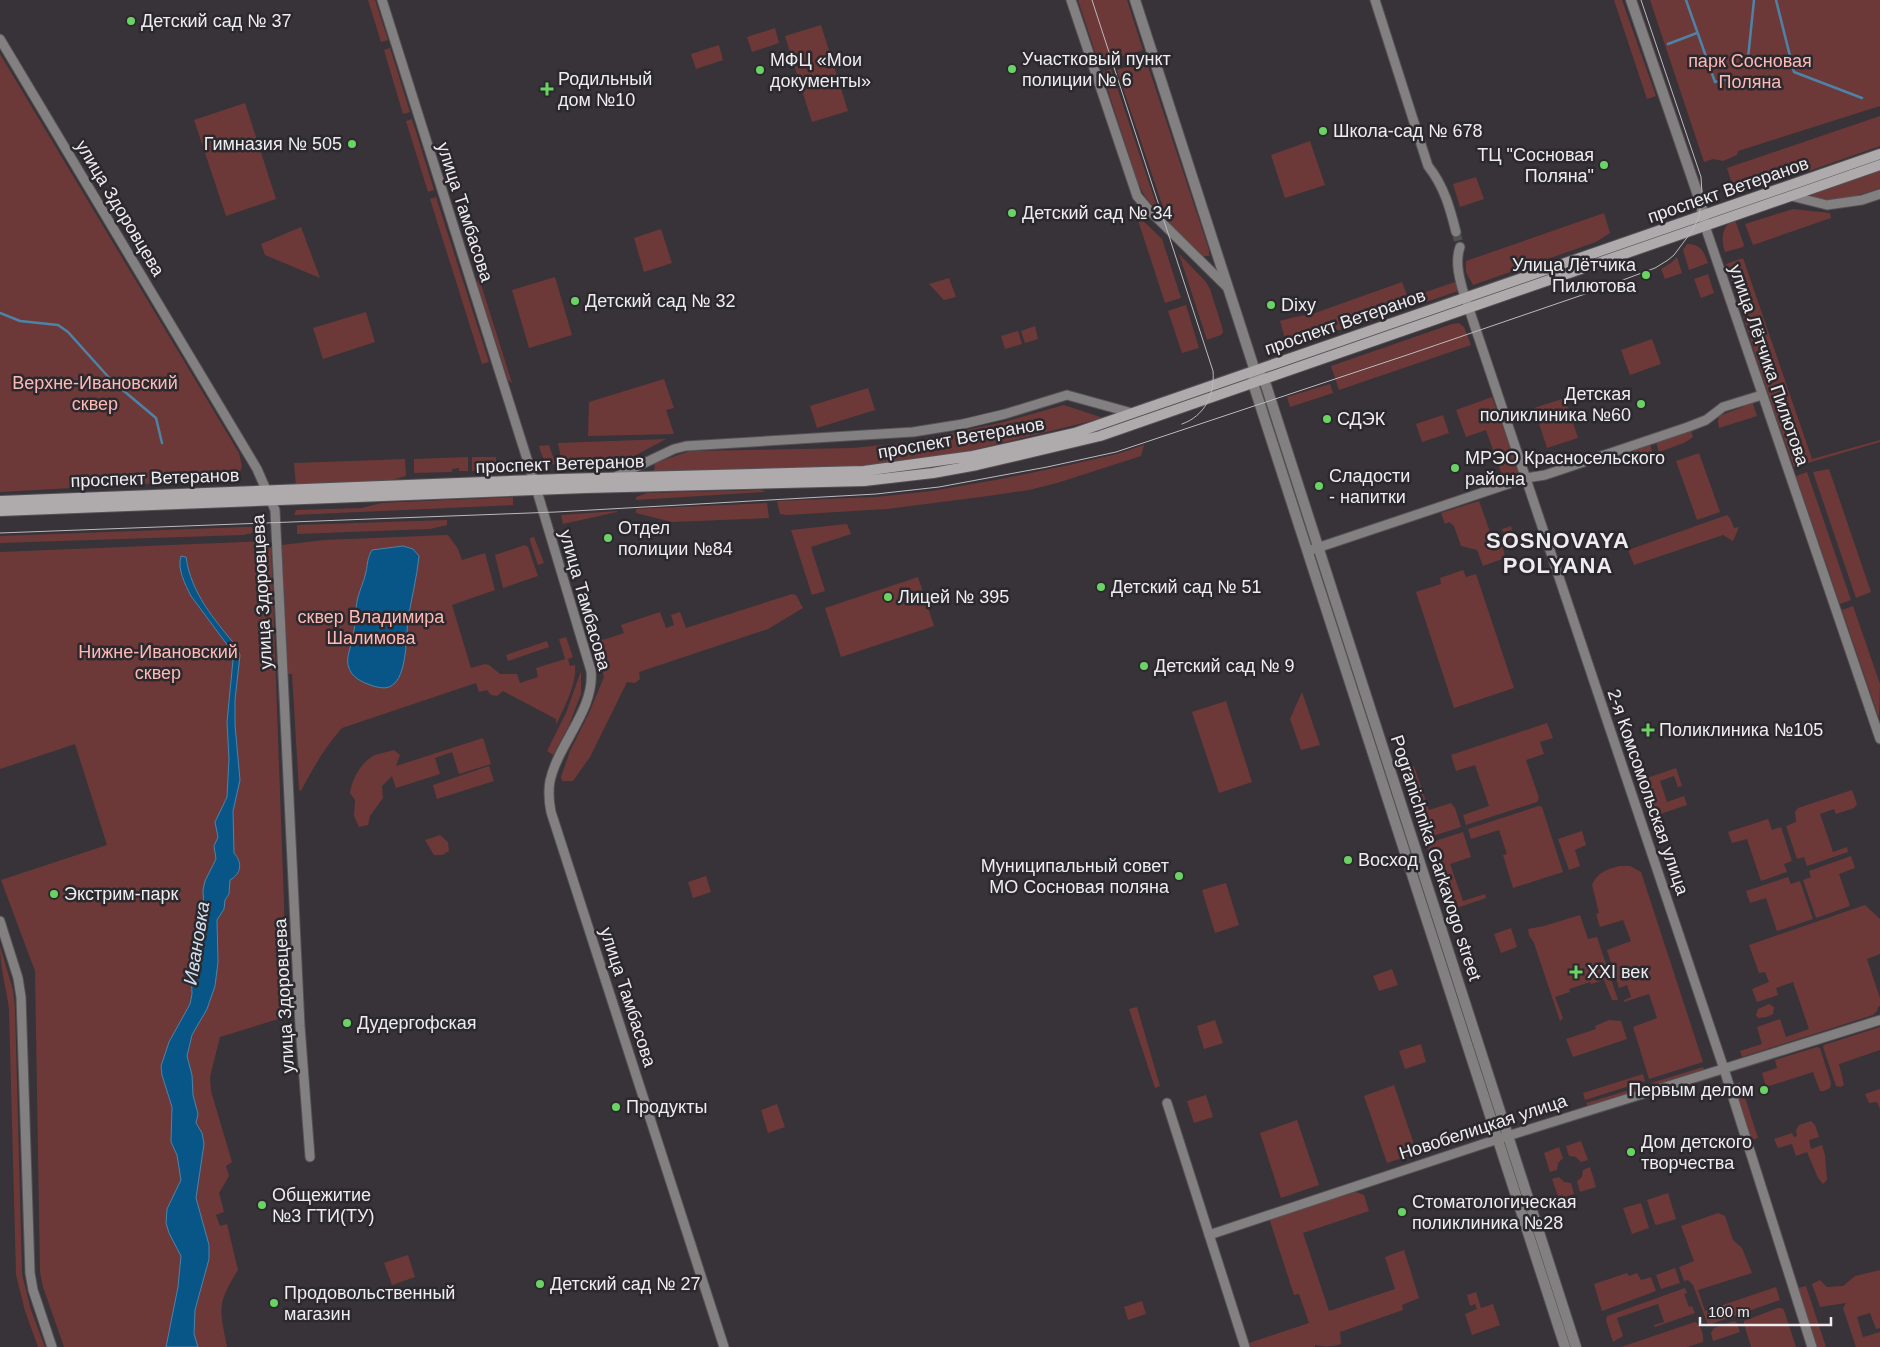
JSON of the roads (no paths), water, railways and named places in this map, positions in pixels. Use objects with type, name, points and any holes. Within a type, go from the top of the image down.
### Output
[{"type":"main road","name":"проспект Ветеранов","points":[[0,501],[267,490],[864,481],[933,473],[977,465],[1100,436],[1253,383],[1467,303],[1704,221],[1880,154]]},
{"type":"main road","name":"проспект Ветеранов","points":[[1704,221],[1791,196],[1880,165]]},
{"type":"main road","name":"проспект Ветеранов","points":[[0,511],[272,501],[535,486],[614,478],[886,469],[974,456],[1075,433],[1255,370],[1467,303]]},
{"type":"street","name":"улица Тамбасова","points":[[382,0],[589,664],[592,680],[587,701],[558,759],[550,780],[548,794],[551,812],[724,1347]]},
{"type":"street","points":[[1071,0],[1137,196],[1228,288]]},
{"type":"street","points":[[1136,0],[1255,370],[1264,379]]},
{"type":"street","points":[[1375,0],[1428,166],[1444,191],[1456,232]]},
{"type":"street","name":"улица Лётчика Пилютова","points":[[1631,0],[1762,395],[1880,739]]},
{"type":"street","name":"улица Здоровцева","points":[[0,39],[243,445],[257,469],[275,510],[300,1026],[310,1157]]},
{"type":"street","points":[[1791,196],[1827,204],[1862,200],[1880,194]]},
{"type":"street","name":"2-я Комсомольская улица","points":[[1460,247],[1457,256],[1458,273],[1467,303],[1724,1069],[1812,1347]]},
{"type":"street","points":[[1253,383],[1255,370]]},
{"type":"street","name":"Pogranichnika Garkavogo street","points":[[1264,379],[1319,547],[1503,1137],[1565,1347]]},
{"type":"street","name":"Pogranichnika Garkavogo street","points":[[1253,383],[1503,1137],[1576,1347]]},
{"type":"street","points":[[614,478],[674,449],[686,446],[912,432],[963,424],[1005,414],[1067,395],[1132,413]]},
{"type":"street","points":[[1308,551],[1526,478],[1545,475],[1700,423],[1723,408],[1762,395]]},
{"type":"street","points":[[0,921],[18,978],[21,997],[30,1273],[33,1290],[52,1347]]},
{"type":"street","name":"Новобелицкая улица","points":[[1209,1235],[1503,1137],[1880,1020]]},
{"type":"street","points":[[1167,1103],[1245,1347]]},
{"type":"water","points":[[403,546],[413,549],[419,556],[417,572],[408,620],[402,670],[395,683],[384,688],[358,679],[349,669],[348,658],[355,627],[357,601],[365,576],[368,558],[372,550]]},
{"type":"water","name":"Ивановка","points":[[181,556],[186,557],[198,594],[236,646],[240,655],[235,700],[235,725],[240,780],[233,811],[234,853],[239,861],[240,868],[237,875],[230,880],[229,894],[225,900],[224,909],[217,920],[218,962],[215,986],[207,1009],[192,1035],[187,1056],[198,1114],[196,1123],[202,1133],[204,1144],[196,1198],[209,1245],[209,1259],[195,1310],[194,1334],[198,1347],[166,1347],[178,1287],[181,1256],[166,1223],[167,1209],[181,1180],[177,1155],[171,1142],[172,1107],[161,1066],[169,1042],[190,1004],[192,994],[191,958],[199,950],[204,913],[203,890],[205,881],[216,859],[214,846],[218,837],[215,822],[227,797],[229,759],[227,722],[233,660],[231,650],[191,596],[181,571]]},
{"type":"waterway","points":[[1686,0],[1715,82],[1727,79]]},
{"type":"waterway","points":[[1747,68],[1754,0]]},
{"type":"waterway","points":[[1776,0],[1794,72],[1862,98]]},
{"type":"waterway","points":[[1668,44],[1697,33]]},
{"type":"waterway","name":"Ивановка","points":[[0,313],[20,321],[58,325],[68,332],[112,381],[156,418],[162,443]]},
{"type":"tunnel","points":[[1456,232],[1460,247]]},
{"type":"tram line","points":[[1092,0],[1213,371],[1212,388],[1207,403],[1197,416],[1182,424]]},
{"type":"tram line","points":[[0,533],[556,512],[876,494],[939,487],[1116,452],[1588,293],[1655,268],[1674,255],[1692,231],[1699,217],[1702,193],[1701,177],[1641,0]]},
{"type":"place","name":"Детский сад № 37","points":[[131,21]]},
{"type":"place","name":"Участковый пункт полиции № 6","points":[[1012,69]]},
{"type":"place","name":"МФЦ «Мои документы»","points":[[760,70]]},
{"type":"place","name":"Родильный дом №10","points":[[547,89]]},
{"type":"place","name":"Школа-сад № 678","points":[[1323,131]]},
{"type":"place","name":"Гимназия № 505","points":[[352,144]]},
{"type":"place","name":"ТЦ \"Сосновая Поляна\"","points":[[1604,165]]},
{"type":"place","name":"Детский сад № 34","points":[[1012,213]]},
{"type":"place","name":"Улица Лётчика Пилютова","points":[[1646,275]]},
{"type":"place","name":"Детский сад № 32","points":[[575,301]]},
{"type":"place","name":"Dixy","points":[[1271,305]]},
{"type":"place","name":"Детская поликлиника №60","points":[[1641,404]]},
{"type":"place","name":"СДЭК","points":[[1327,419]]},
{"type":"place","name":"МРЭО Красносельского района","points":[[1455,468]]},
{"type":"place","name":"Сладости - напитки","points":[[1319,486]]},
{"type":"place","name":"Отдел полиции №84","points":[[608,538]]},
{"type":"place","name":"Детский сад № 51","points":[[1101,587]]},
{"type":"place","name":"Лицей № 395","points":[[888,597]]},
{"type":"place","name":"Детский сад № 9","points":[[1144,666]]},
{"type":"place","name":"Поликлиника №105","points":[[1648,730]]},
{"type":"place","name":"Восход","points":[[1348,860]]},
{"type":"place","name":"Муниципальный совет МО Сосновая поляна","points":[[1179,876]]},
{"type":"place","name":"Экстрим-парк","points":[[54,894]]},
{"type":"place","name":"XXI век","points":[[1576,972]]},
{"type":"place","name":"Дудергофская","points":[[347,1023]]},
{"type":"place","name":"Первым делом","points":[[1764,1090]]},
{"type":"place","name":"Продукты","points":[[616,1107]]},
{"type":"place","name":"Дом детского творчества","points":[[1631,1152]]},
{"type":"place","name":"Общежитие №3 ГТИ(ТУ)","points":[[262,1205]]},
{"type":"place","name":"Стоматологическая поликлиника №28","points":[[1402,1212]]},
{"type":"place","name":"Детский сад № 27","points":[[540,1284]]},
{"type":"place","name":"Продовольственный магазин","points":[[274,1303]]},
{"type":"district","name":"SOSNOVAYA POLYANA","points":[[1558,552]]},
{"type":"park label","name":"парк Сосновая Поляна","points":[[1750,71]]},
{"type":"park label","name":"Верхне-Ивановский сквер","points":[[95,393]]},
{"type":"park label","name":"сквер Владимира Шалимова","points":[[371,628]]},
{"type":"park label","name":"Нижне-Ивановский сквер","points":[[158,662]]}]
